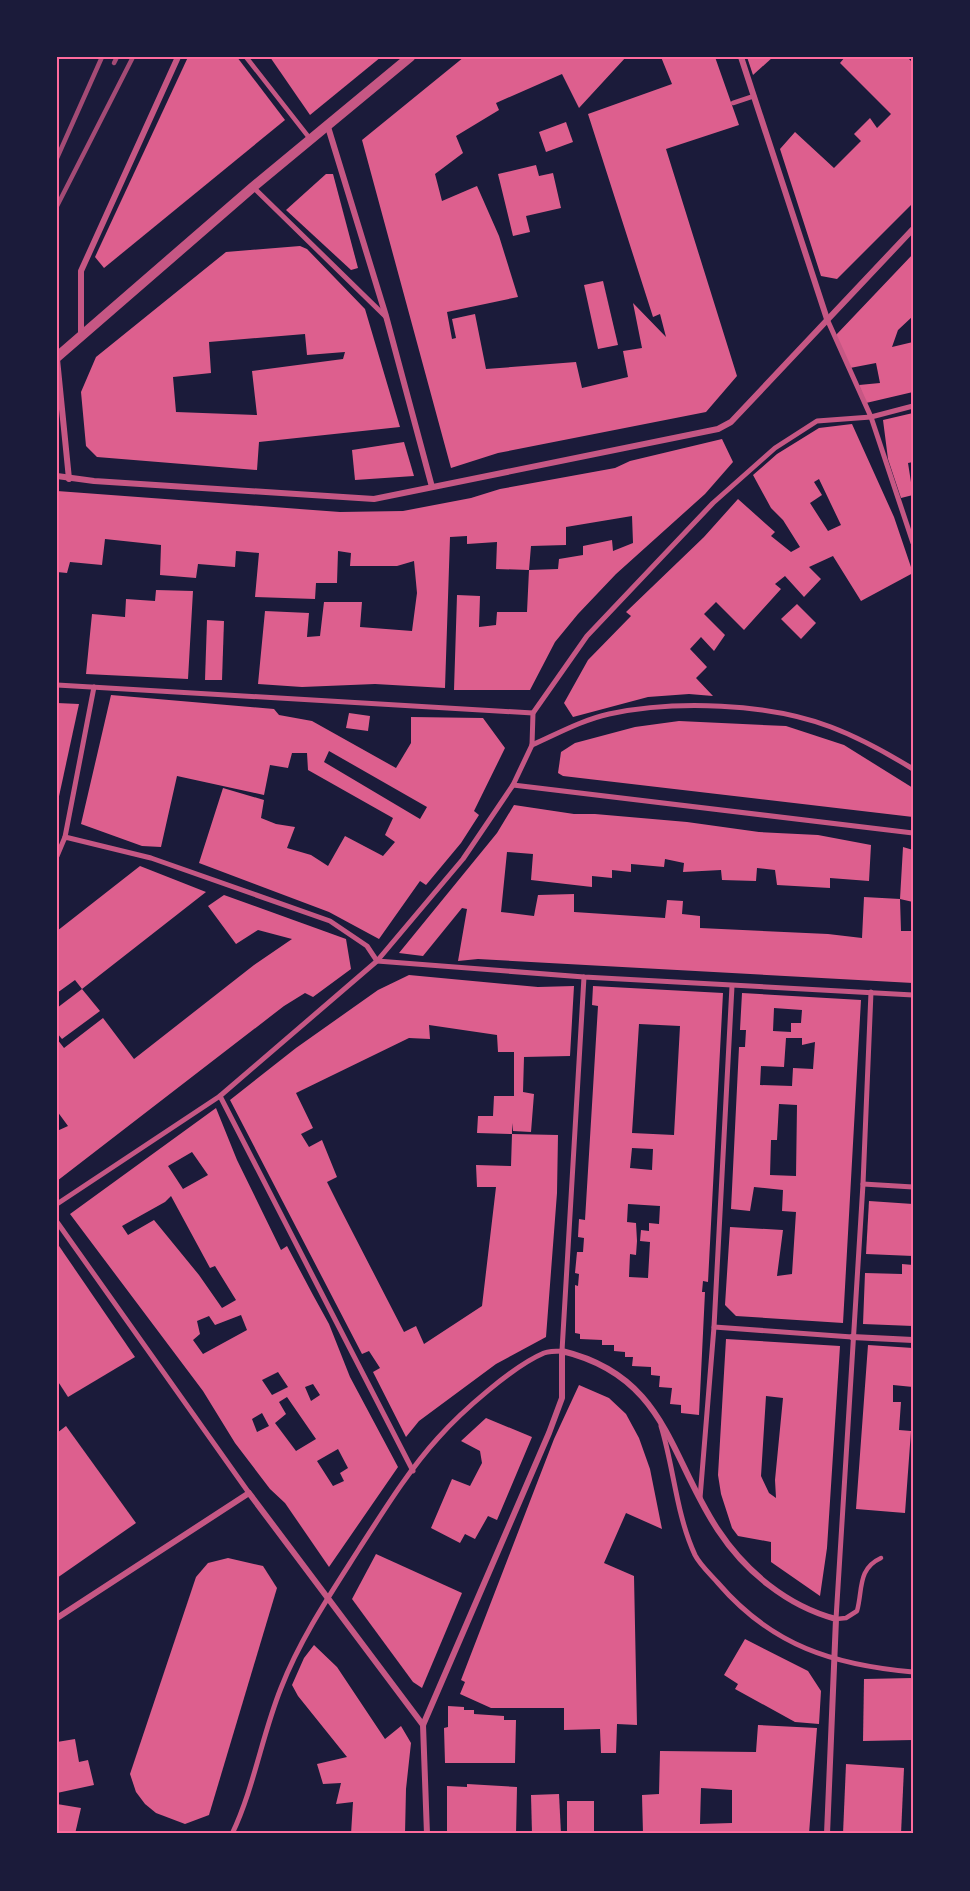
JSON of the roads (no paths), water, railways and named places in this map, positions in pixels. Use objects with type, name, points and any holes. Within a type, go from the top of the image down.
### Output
[{"type":"street","points":[[81,336],[81,271],[178,57]]},
{"type":"street","points":[[69,478],[57,358],[253,187],[410,57]]},
{"type":"street","points":[[741,57],[827,319],[871,417],[913,543]]},
{"type":"street","points":[[328,127],[386,316],[432,487]]},
{"type":"street","points":[[253,187],[386,316]]},
{"type":"street","points":[[57,476],[374,499],[718,429],[731,422],[913,229]]},
{"type":"street","points":[[57,1204],[219,1096],[377,961],[463,859],[513,785],[532,745],[532,713],[587,636],[713,503],[776,448],[817,421],[871,417],[913,406]]},
{"type":"street","points":[[57,685],[532,713]]},
{"type":"street","points":[[57,856],[65,837],[94,687]]},
{"type":"street","points":[[532,745],[607,714],[680,705],[708,705],[781,713],[830,727],[881,750],[913,769]]},
{"type":"street","points":[[513,785],[913,832]]},
{"type":"street","points":[[65,837],[151,858],[330,921],[367,946],[377,961]]},
{"type":"street","points":[[377,961],[584,977],[913,995]]},
{"type":"street","points":[[428,1834],[423,1725],[562,1398],[562,1351],[584,977]]},
{"type":"street","points":[[700,1498],[714,1327],[732,986]]},
{"type":"street","points":[[827,1834],[833,1660],[863,1184],[871,992]]},
{"type":"street","points":[[219,1096],[413,1471]]},
{"type":"street","points":[[863,1184],[913,1187]]},
{"type":"street","points":[[57,1222],[249,1493],[423,1725]]},
{"type":"street","points":[[714,1327],[913,1340]]},
{"type":"street","points":[[232,1834],[243,1810],[253,1770],[281,1686],[327,1599],[413,1471],[438,1438],[480,1399],[528,1362],[547,1352],[562,1351],[579,1355],[614,1373],[632,1386],[647,1402],[671,1436],[718,1530],[743,1563],[783,1595],[813,1613],[836,1619]]},
{"type":"street","points":[[647,1402],[661,1426],[670,1456],[675,1493],[696,1556],[736,1604],[784,1639],[833,1660],[865,1667],[913,1672]]},
{"type":"street","points":[[57,1618],[249,1493]]},
{"type":"lane","points":[[246,57],[311,140]]},
{"type":"lane","points":[[733,103],[754,96]]},
{"type":"lane","points":[[836,1619],[846,1618],[857,1611],[861,1578],[866,1569],[880,1558]]},
{"type":"railway","points":[[57,158],[102,57]]},
{"type":"railway","points":[[114,63],[117,57]]},
{"type":"railway","points":[[57,206],[133,57]]}]
